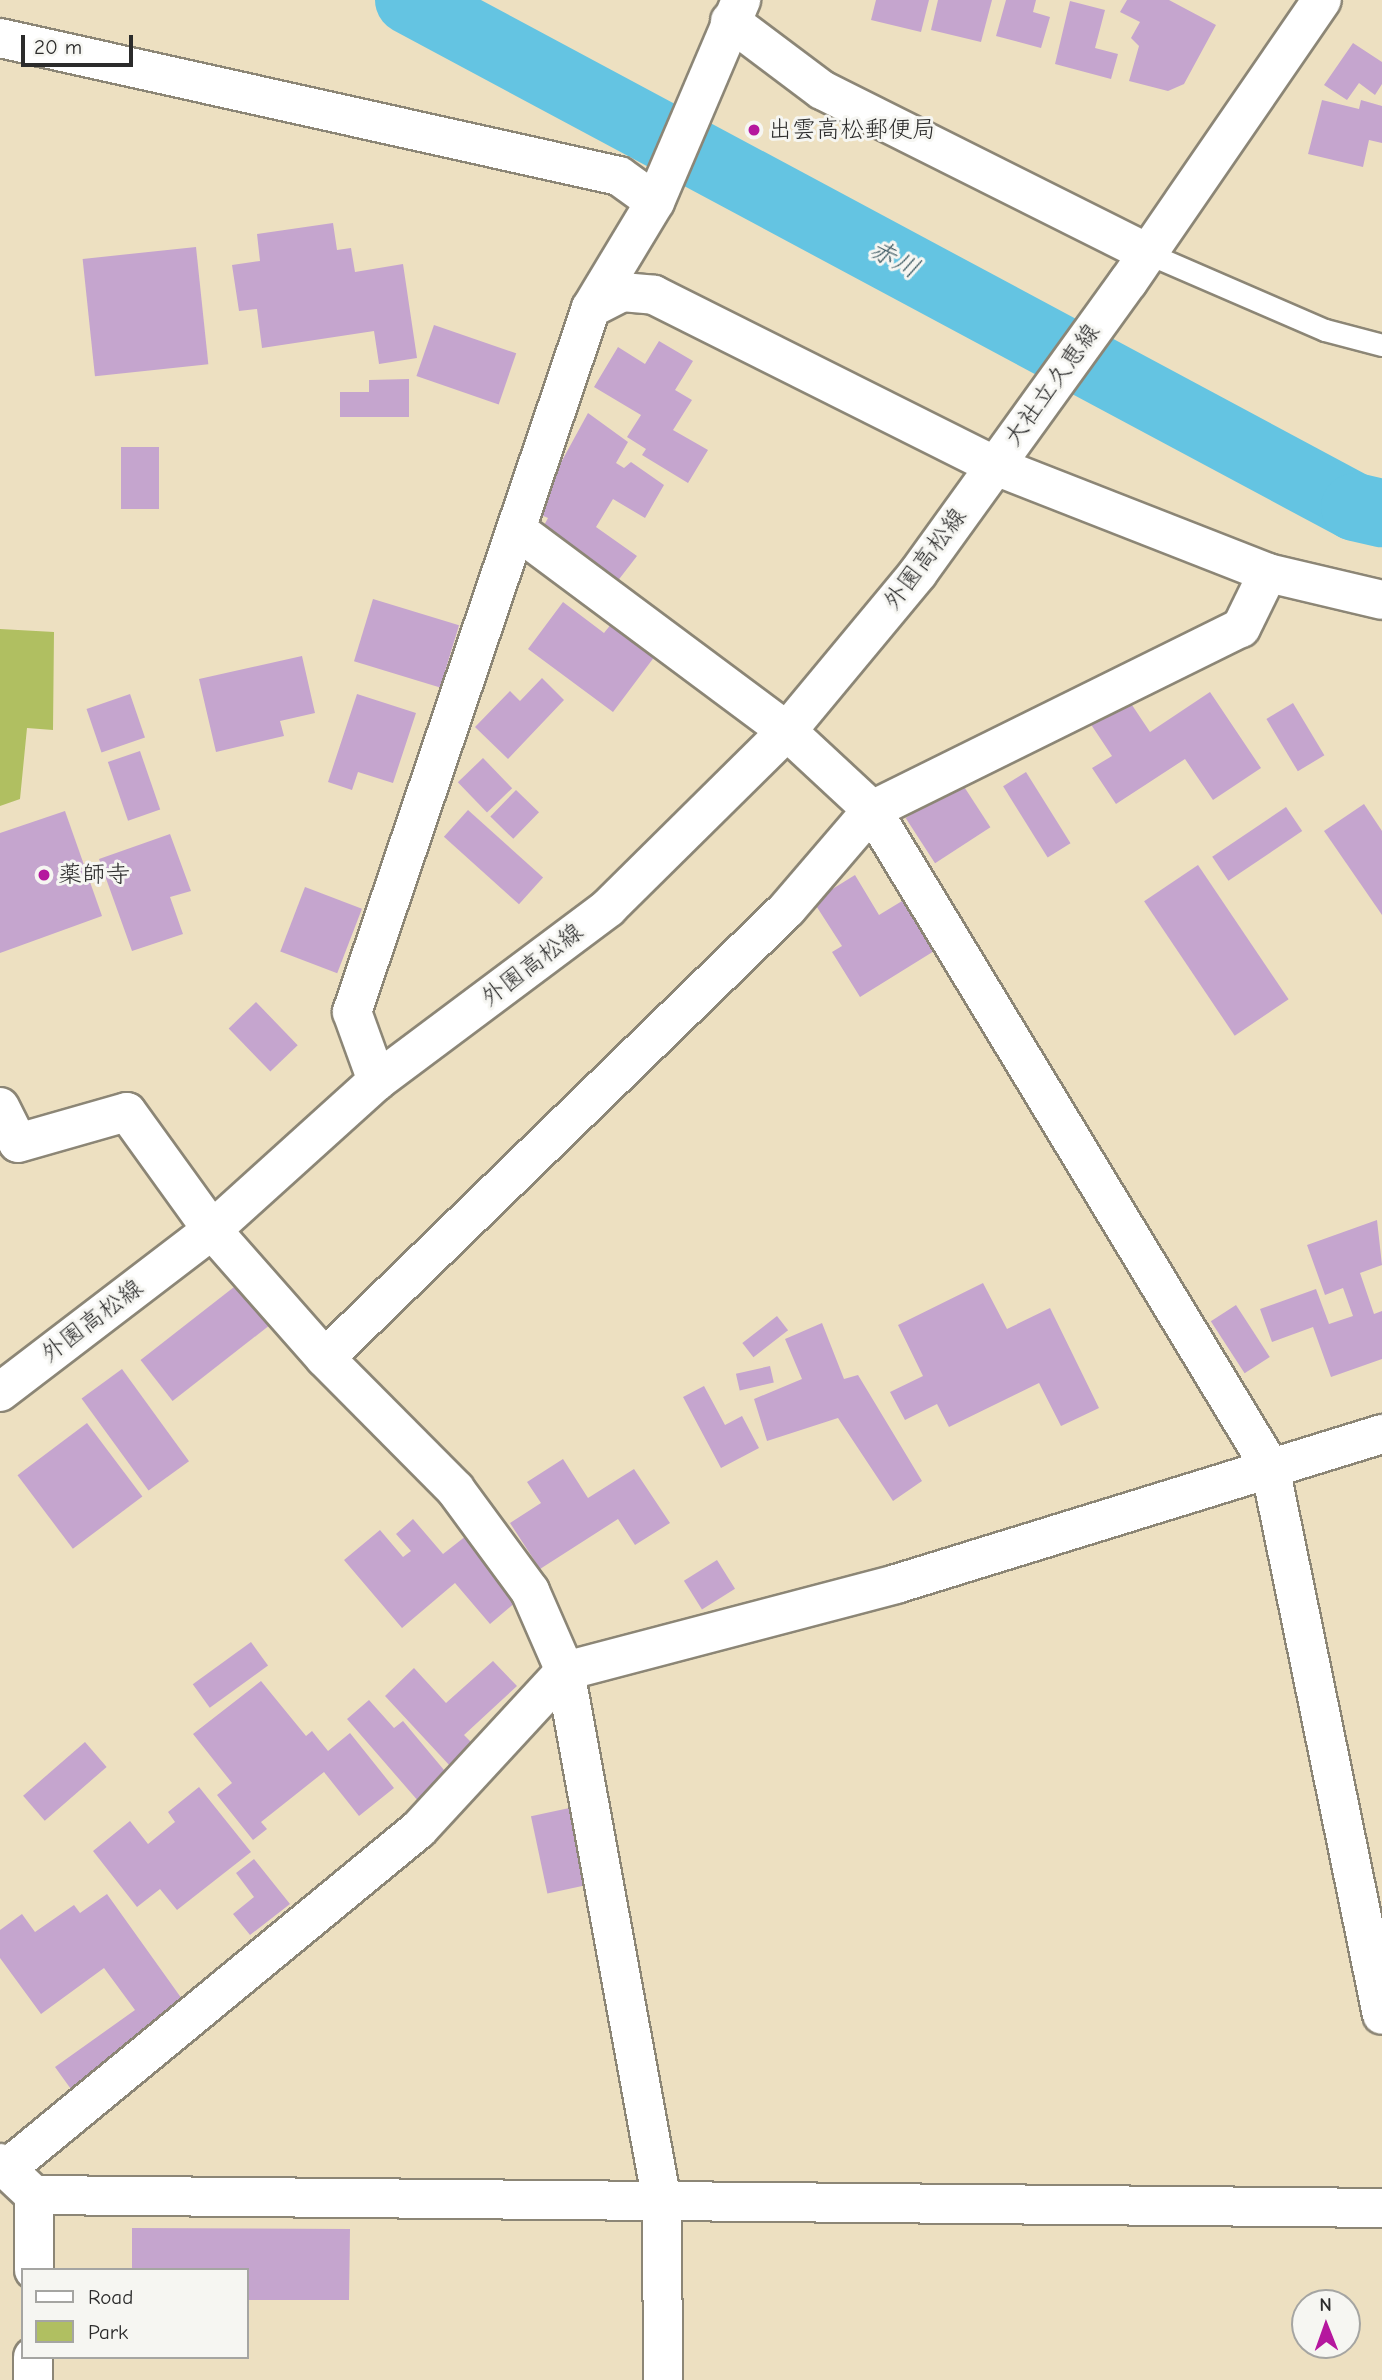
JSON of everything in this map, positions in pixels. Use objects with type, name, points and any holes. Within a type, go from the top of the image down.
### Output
[{"type":"street","name":"大社立久恵線","points":[[1317,2],[1137,267],[1026,424],[993,465],[1268,573],[1382,600]]},
{"type":"street","points":[[377,1081],[352,1012],[591,308],[655,202],[735,10],[822,90],[1137,267]]},
{"type":"street","points":[[0,38],[620,176],[655,202]]},
{"type":"street","points":[[591,308],[622,292],[654,295],[993,465]]},
{"type":"street","name":"外園高松線","points":[[0,1392],[212,1230],[377,1081],[608,908],[787,731],[918,573],[993,465]]},
{"type":"street","points":[[517,530],[787,731],[872,810],[1270,1467],[1382,2015]]},
{"type":"street","points":[[325,1358],[788,909],[872,810],[1241,628],[1268,573]]},
{"type":"street","points":[[0,1107],[18,1143],[127,1112],[212,1230],[325,1358],[456,1489],[530,1591],[565,1671],[662,2202],[663,2380]]},
{"type":"street","points":[[1382,1434],[896,1584],[565,1671],[419,1829],[3,2166],[34,2195],[1382,2208]]},
{"type":"street","points":[[34,2195],[34,2268]]},
{"type":"street","points":[[33,2359],[33,2380]]},
{"type":"lane","points":[[1137,267],[1325,330],[1382,345]]},
{"type":"green space","points":[[0,629],[54,632],[53,730],[27,728],[20,799],[0,806]]},
{"type":"building","points":[[876,0],[929,0],[921,32],[871,20]]},
{"type":"building","points":[[938,0],[992,0],[981,42],[931,30]]},
{"type":"building","points":[[1006,0],[1036,0],[1033,12],[1050,17],[1041,48],[996,36]]},
{"type":"building","points":[[1127,0],[1169,0],[1216,25],[1184,84],[1168,91],[1129,81],[1139,46],[1131,38],[1140,22],[1120,12]]},
{"type":"building","points":[[1070,1],[1105,10],[1095,48],[1118,54],[1111,79],[1055,64]]},
{"type":"building","points":[[1353,43],[1382,62],[1382,84],[1375,95],[1359,83],[1347,100],[1324,85]]},
{"type":"building","points":[[1322,100],[1359,109],[1361,100],[1382,106],[1382,143],[1369,140],[1363,167],[1308,154]]},
{"type":"building","points":[[333,223],[337,250],[351,248],[355,272],[403,264],[417,358],[379,364],[374,331],[262,348],[257,309],[239,311],[232,265],[260,261],[257,234]]},
{"type":"building","points":[[196,247],[208,364],[95,376],[83,259]]},
{"type":"building","points":[[434,325],[516,353],[499,404],[416,376]]},
{"type":"building","points":[[659,341],[693,361],[675,390],[692,400],[673,430],[708,450],[688,483],[642,455],[646,449],[627,437],[641,415],[594,387],[618,347],[645,364]]},
{"type":"building","points":[[409,379],[409,417],[340,417],[340,392],[369,392],[369,380]]},
{"type":"building","points":[[588,413],[628,442],[616,463],[624,468],[631,462],[664,485],[645,518],[613,499],[596,527],[637,556],[613,587],[541,531],[548,518],[534,512]]},
{"type":"building","points":[[121,447],[159,447],[159,509],[121,509]]},
{"type":"building","points":[[373,599],[459,625],[440,687],[354,661]]},
{"type":"building","points":[[563,602],[604,633],[612,623],[655,656],[613,712],[528,649]]},
{"type":"building","points":[[302,656],[315,713],[280,721],[284,736],[216,752],[199,679]]},
{"type":"building","points":[[542,678],[564,700],[508,759],[475,727],[510,691],[520,701]]},
{"type":"building","points":[[1210,692],[1261,768],[1213,800],[1185,759],[1116,804],[1092,768],[1112,756],[1088,720],[1126,696],[1150,732]]},
{"type":"building","points":[[130,694],[145,737],[101,752],[87,709]]},
{"type":"building","points":[[357,694],[416,713],[393,783],[358,772],[352,790],[328,782]]},
{"type":"building","points":[[1293,703],[1324,755],[1298,771],[1266,719]]},
{"type":"building","points":[[140,751],[160,810],[128,821],[108,762]]},
{"type":"building","points":[[483,758],[512,788],[487,813],[458,782]]},
{"type":"building","points":[[1026,772],[1071,843],[1048,858],[1003,786]]},
{"type":"building","points":[[961,782],[990,827],[935,863],[906,818]]},
{"type":"building","points":[[516,790],[539,812],[513,839],[490,817]]},
{"type":"building","points":[[1364,804],[1382,831],[1382,915],[1324,831]]},
{"type":"building","points":[[1286,807],[1302,831],[1228,881],[1212,857]]},
{"type":"building","points":[[468,810],[543,878],[519,904],[444,837]]},
{"type":"building","name":"薬師寺","points":[[65,811],[102,916],[0,953],[0,833]]},
{"type":"building","points":[[170,834],[191,891],[170,897],[183,934],[132,951],[99,859]]},
{"type":"building","points":[[1198,865],[1289,999],[1235,1036],[1144,901]]},
{"type":"building","points":[[855,875],[879,915],[907,898],[939,948],[860,997],[832,952],[842,946],[813,901]]},
{"type":"building","points":[[305,887],[362,909],[337,973],[280,951]]},
{"type":"building","points":[[256,1002],[298,1045],[270,1072],[229,1028]]},
{"type":"building","points":[[1377,1220],[1382,1265],[1360,1273],[1374,1314],[1382,1311],[1382,1359],[1331,1377],[1313,1327],[1272,1342],[1260,1309],[1316,1289],[1329,1324],[1353,1316],[1343,1288],[1325,1295],[1307,1245]]},
{"type":"building","points":[[243,1280],[275,1321],[173,1401],[141,1360]]},
{"type":"building","points":[[983,1283],[1007,1329],[1050,1308],[1099,1408],[1061,1426],[1039,1383],[949,1427],[937,1404],[905,1420],[890,1392],[923,1376],[898,1325]]},
{"type":"building","points":[[1236,1305],[1270,1357],[1245,1373],[1211,1321]]},
{"type":"building","points":[[777,1316],[788,1330],[753,1357],[742,1343]]},
{"type":"building","points":[[822,1323],[844,1379],[858,1375],[922,1481],[893,1501],[838,1418],[767,1441],[754,1399],[802,1379],[785,1339]]},
{"type":"building","points":[[770,1366],[774,1383],[740,1390],[736,1374]]},
{"type":"building","points":[[122,1369],[189,1461],[149,1491],[82,1398]]},
{"type":"building","points":[[704,1386],[725,1425],[742,1416],[759,1448],[721,1468],[683,1397]]},
{"type":"building","points":[[87,1423],[142,1496],[73,1549],[18,1475]]},
{"type":"building","points":[[563,1459],[588,1498],[634,1469],[670,1523],[635,1545],[618,1519],[540,1569],[510,1523],[541,1503],[527,1482]]},
{"type":"building","points":[[413,1519],[443,1554],[471,1532],[524,1595],[490,1624],[455,1583],[402,1628],[344,1560],[380,1530],[403,1557],[411,1551],[396,1534]]},
{"type":"building","points":[[717,1560],[735,1589],[702,1610],[684,1581]]},
{"type":"building","points":[[251,1642],[268,1665],[210,1708],[193,1684]]},
{"type":"building","points":[[493,1661],[517,1686],[464,1735],[475,1746],[451,1767],[385,1696],[414,1668],[446,1703]]},
{"type":"building","points":[[261,1681],[306,1736],[312,1731],[328,1751],[350,1733],[394,1788],[359,1816],[324,1772],[261,1822],[267,1829],[253,1840],[217,1795],[232,1783],[193,1734]]},
{"type":"building","points":[[369,1700],[394,1728],[403,1721],[449,1776],[419,1802],[347,1719]]},
{"type":"building","points":[[85,1742],[107,1767],[45,1821],[23,1796]]},
{"type":"building","points":[[199,1787],[251,1852],[177,1910],[160,1889],[137,1907],[93,1851],[130,1821],[148,1844],[175,1822],[168,1812]]},
{"type":"building","points":[[574,1807],[590,1884],[547,1893],[531,1816]]},
{"type":"building","points":[[254,1859],[290,1904],[250,1935],[233,1914],[254,1897],[236,1873]]},
{"type":"building","points":[[107,1894],[197,2020],[81,2103],[55,2067],[135,2010],[104,1968],[41,2014],[0,1958],[0,1930],[22,1914],[35,1932],[74,1905],[80,1913]]},
{"type":"building","points":[[132,2228],[350,2229],[349,2300],[248,2300],[248,2268],[132,2268]]},
{"type":"waterway","name":"赤川","points":[[409,0],[1355,507],[1382,513]]},
{"type":"place","name":"出雲高松郵便局","points":[[754,130]]},
{"type":"place","name":"薬師寺","points":[[44,875]]}]
